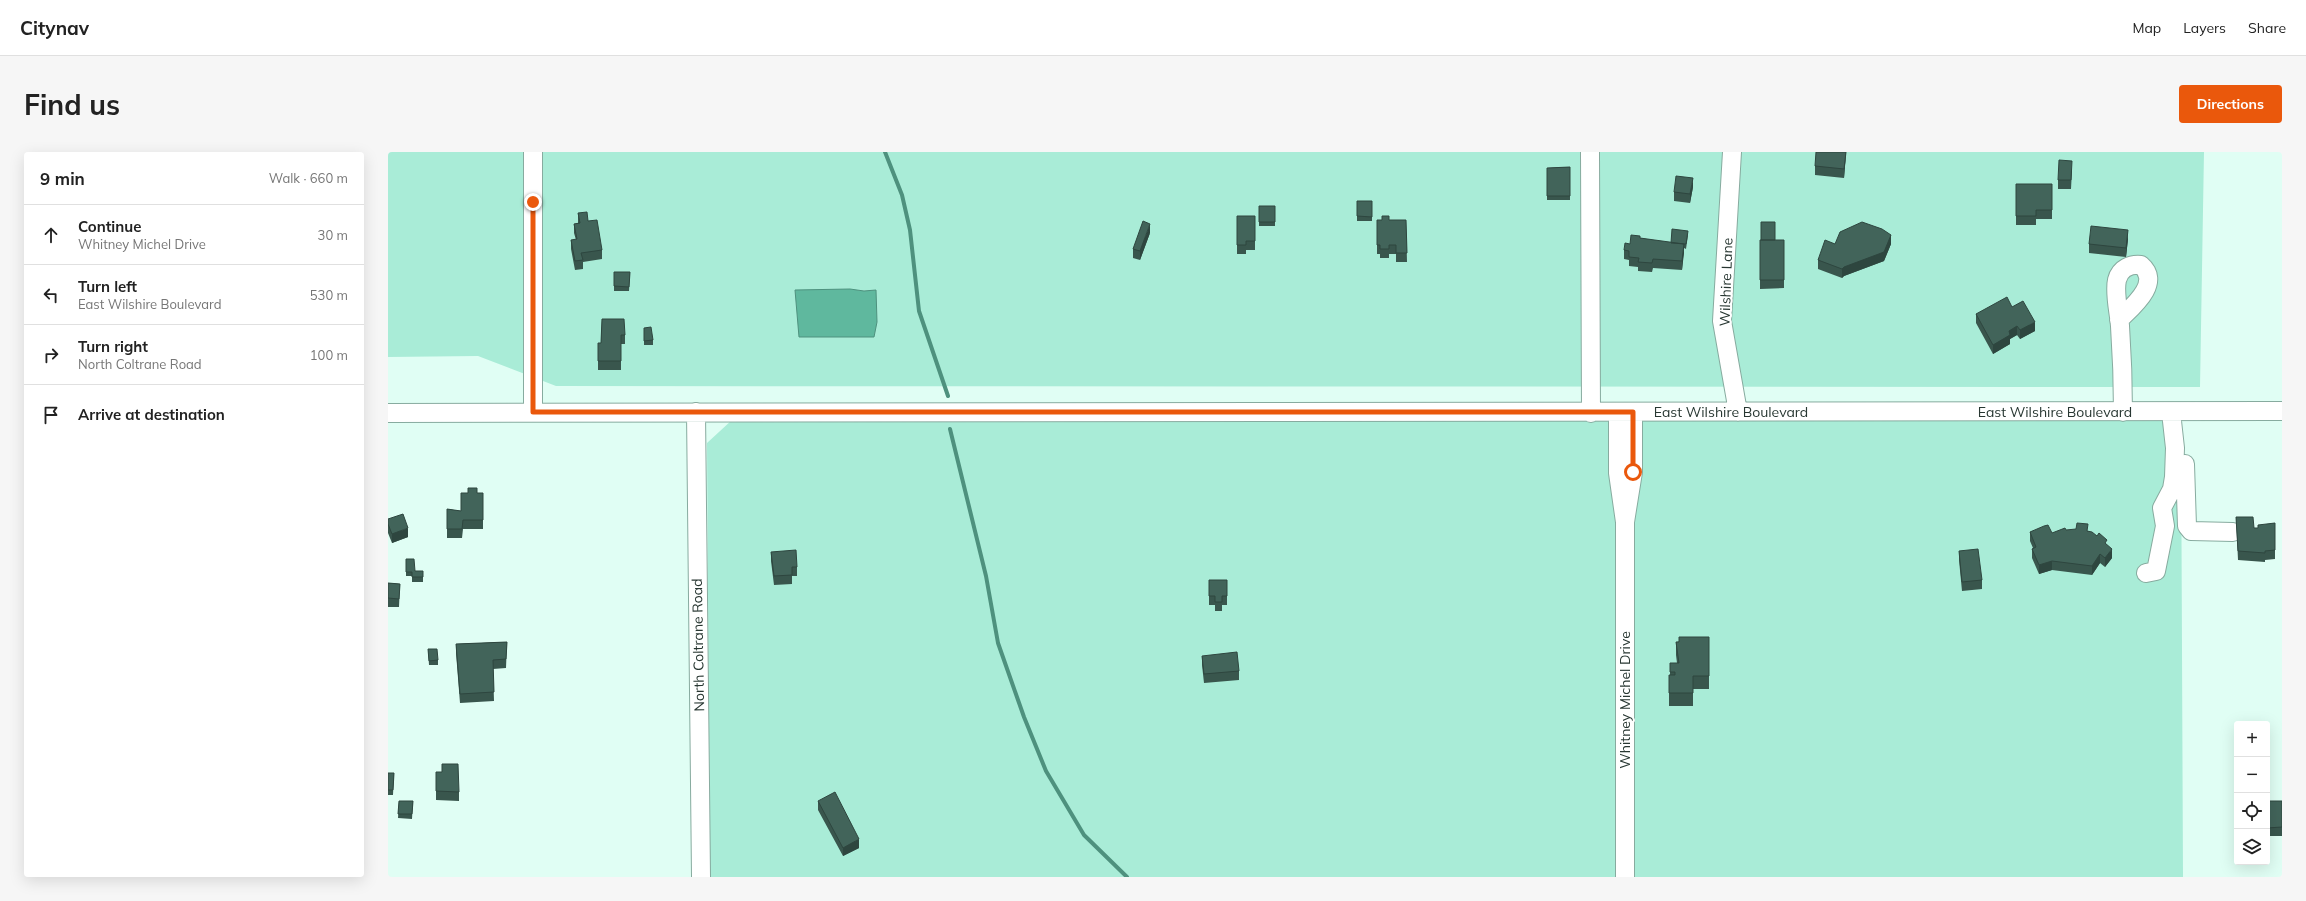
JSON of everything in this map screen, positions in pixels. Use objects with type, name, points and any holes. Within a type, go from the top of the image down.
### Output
[{"type":"street","points":[[533,152],[533,412]]},
{"type":"street","points":[[1590,152],[1591,413]]},
{"type":"street","name":"Wilshire Lane","points":[[1732,152],[1722,321],[1738,412]]},
{"type":"street","points":[[2119,320],[2124,375],[2123,412]]},
{"type":"street","name":"North Coltrane Road","points":[[696,412],[700,877]]},
{"type":"street","name":"Whitney Michel Drive","points":[[1625,412],[1618,473],[1625,522],[1625,877]]},
{"type":"street","points":[[2177,412],[2187,526],[2191,531],[2233,532]]},
{"type":"street","points":[[2146,573],[2156,571],[2164,526],[2162,508],[2172,489],[2174,477],[2177,412]]},
{"type":"street","name":"East Wilshire Boulevard","points":[[388,413],[2282,412]]},
{"type":"shaded area","points":[[388,152],[2204,152],[2200,387],[556,386],[478,356],[388,357]]},
{"type":"shaded area","points":[[850,289],[864,291],[876,290],[877,322],[874,337],[799,337],[795,290]]},
{"type":"shaded area","points":[[732,420],[2181,420],[2183,877],[710,877],[707,443]]},
{"type":"building","points":[[1816,152],[1846,152],[1844,169],[1815,166]]},
{"type":"building","points":[[2059,160],[2072,161],[2071,180],[2058,180]]},
{"type":"building","points":[[1570,167],[1570,196],[1547,196],[1547,168]]},
{"type":"building","points":[[1676,176],[1693,178],[1690,194],[1674,192]]},
{"type":"building","points":[[2016,184],[2052,184],[2052,210],[2036,210],[2036,216],[2016,216]]},
{"type":"building","points":[[1357,201],[1372,201],[1372,217],[1357,216]]},
{"type":"building","points":[[1259,206],[1275,206],[1275,222],[1259,222]]},
{"type":"building","points":[[587,212],[588,221],[597,220],[602,250],[581,253],[583,260],[575,261],[571,240],[577,239],[574,224],[580,223],[578,213]]},
{"type":"building","points":[[1237,216],[1255,216],[1255,241],[1246,241],[1246,245],[1237,245]]},
{"type":"building","points":[[1382,216],[1389,216],[1389,220],[1406,220],[1407,253],[1396,253],[1396,245],[1389,245],[1389,249],[1380,249],[1380,245],[1377,245],[1377,220],[1382,220]]},
{"type":"building","points":[[1143,221],[1150,224],[1140,251],[1133,249]]},
{"type":"building","points":[[1761,222],[1775,222],[1775,240],[1761,240]]},
{"type":"building","points":[[1862,222],[1882,229],[1891,235],[1884,252],[1842,269],[1818,260],[1825,240],[1835,244],[1840,232]]},
{"type":"building","points":[[2091,226],[2128,230],[2126,248],[2089,244]]},
{"type":"building","points":[[1672,229],[1688,231],[1686,244],[1671,243]]},
{"type":"building","points":[[1631,235],[1640,236],[1640,238],[1684,244],[1682,261],[1653,259],[1652,263],[1638,262],[1639,258],[1629,257],[1629,251],[1624,250],[1625,243],[1630,244]]},
{"type":"building","points":[[1760,240],[1784,240],[1784,280],[1760,280]]},
{"type":"building","points":[[614,272],[630,272],[629,287],[614,286]]},
{"type":"building","points":[[2007,297],[2012,307],[2023,301],[2035,322],[2020,330],[2017,326],[2009,331],[2010,335],[1993,345],[1976,314]]},
{"type":"building","points":[[602,319],[624,319],[625,335],[621,335],[621,361],[598,361],[598,343],[601,343]]},
{"type":"building","points":[[651,327],[653,340],[644,341],[644,328]]},
{"type":"building","points":[[468,488],[477,488],[477,493],[483,493],[483,520],[463,520],[462,529],[447,529],[447,509],[461,511],[461,493],[468,493]]},
{"type":"building","points":[[403,514],[408,528],[392,534],[388,524],[388,519]]},
{"type":"building","points":[[2236,517],[2253,517],[2254,528],[2258,528],[2258,525],[2275,523],[2275,550],[2265,551],[2265,553],[2238,551]]},
{"type":"building","points":[[2077,523],[2088,524],[2087,531],[2092,532],[2097,536],[2099,533],[2107,540],[2105,543],[2112,549],[2105,558],[2100,554],[2092,566],[2052,561],[2039,565],[2032,549],[2036,547],[2030,532],[2048,525],[2052,533],[2065,528],[2066,530],[2076,529]]},
{"type":"building","points":[[1978,549],[1982,580],[1962,582],[1959,551]]},
{"type":"building","points":[[796,550],[797,567],[792,567],[792,575],[774,576],[771,552]]},
{"type":"building","points":[[406,559],[414,559],[415,571],[423,571],[423,577],[412,577],[412,572],[406,572]]},
{"type":"building","points":[[1209,580],[1227,580],[1227,596],[1222,596],[1222,602],[1215,602],[1215,596],[1209,596]]},
{"type":"building","points":[[388,583],[400,584],[399,599],[388,598]]},
{"type":"building","points":[[1679,637],[1709,637],[1709,676],[1693,676],[1693,693],[1669,693],[1669,675],[1675,675],[1675,672],[1670,672],[1670,663],[1679,663],[1676,642],[1679,642]]},
{"type":"building","points":[[507,642],[506,659],[493,660],[494,692],[460,694],[456,644]]},
{"type":"building","points":[[428,649],[437,649],[438,660],[429,661]]},
{"type":"building","points":[[1237,652],[1239,671],[1204,674],[1202,656]]},
{"type":"building","points":[[442,764],[458,764],[459,792],[436,791],[436,772],[442,772]]},
{"type":"building","points":[[388,773],[394,773],[393,790],[388,790]]},
{"type":"building","points":[[835,792],[859,839],[843,848],[818,801]]},
{"type":"building","points":[[399,801],[413,801],[412,814],[398,814]]},
{"type":"building","points":[[2270,801],[2282,801],[2282,827],[2270,828]]},
{"type":"waterway","points":[[885,152],[902,195],[910,230],[919,311],[948,396]]},
{"type":"waterway","points":[[950,429],[986,576],[998,643],[1024,717],[1046,771],[1084,835],[1127,877]]},
{"type":"route","points":[[533,202],[533,412],[1393,414],[1633,412],[1633,472]]}]
